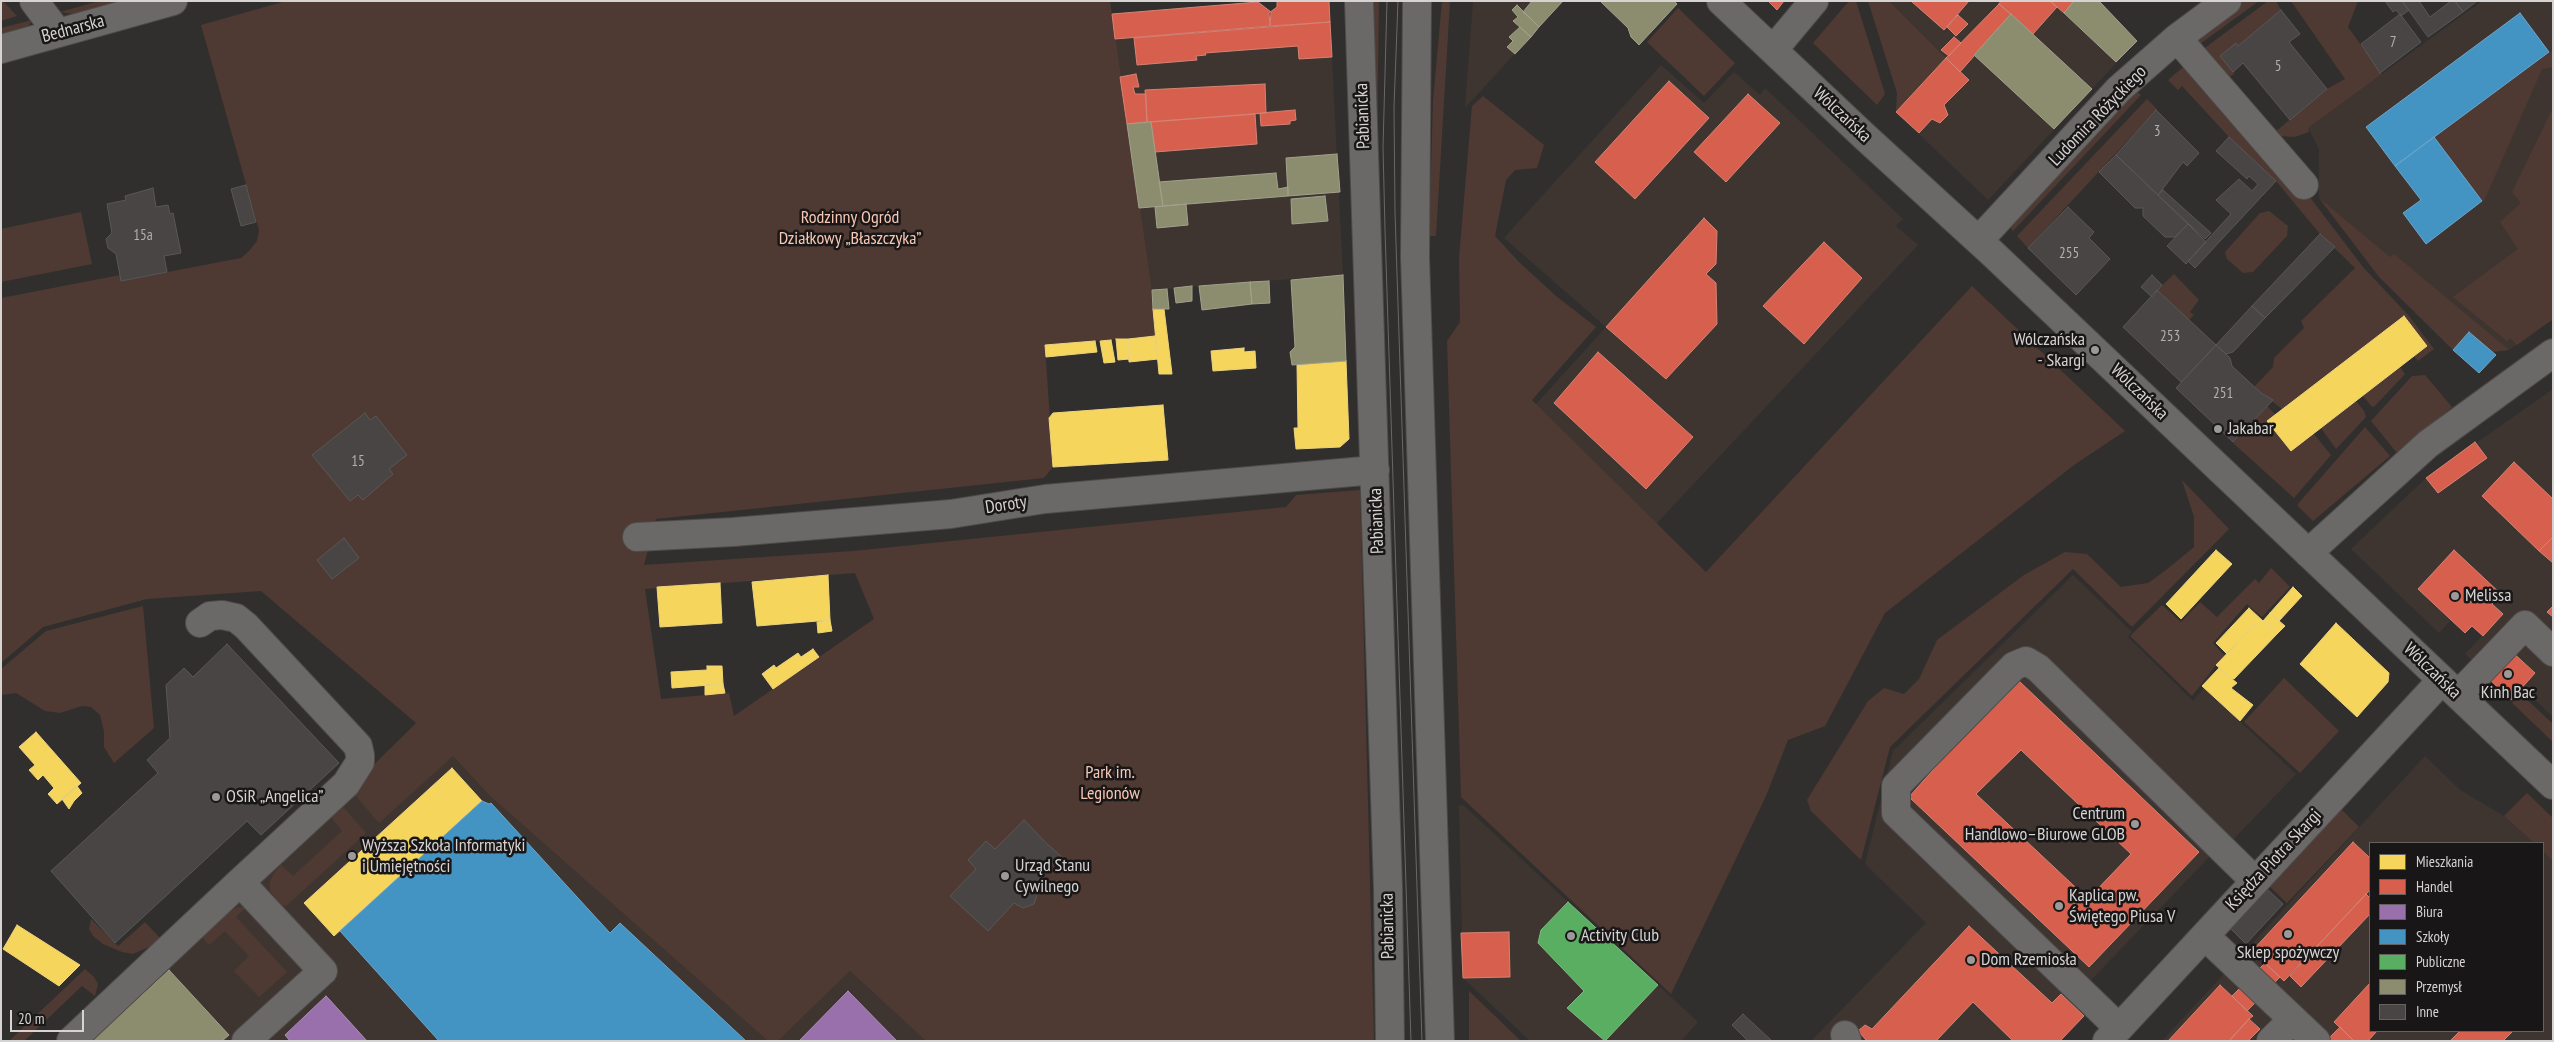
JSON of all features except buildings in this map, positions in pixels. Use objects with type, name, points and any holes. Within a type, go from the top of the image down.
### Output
[{"type":"street","points":[[34,1],[58,33]]},
{"type":"street","name":"Bednarska","points":[[1,49],[173,1]]},
{"type":"street","name":"Pabianicka","points":[[1359,1],[1388,888],[1390,1041]]},
{"type":"street","points":[[1417,1],[1415,257],[1440,1041]]},
{"type":"street","name":"Wólczańska","points":[[1721,1],[1979,240],[2553,785]]},
{"type":"street","points":[[1773,50],[1814,1]]},
{"type":"street","name":"Ludomira Różyckiego","points":[[1979,240],[2119,90],[2177,38],[2227,1]]},
{"type":"street","points":[[2177,38],[2304,185]]},
{"type":"street","points":[[2308,553],[2428,444],[2553,353]]},
{"type":"street","name":"Doroty","points":[[637,537],[724,533],[913,517],[1045,499],[1375,470]]},
{"type":"street","points":[[71,1041],[346,784],[360,762],[358,746],[246,626],[236,618],[222,615],[210,616],[200,623]]},
{"type":"street","name":"Księdza Piotra Skargi","points":[[2113,1034],[2255,881],[2450,688],[2525,625],[2553,652]]},
{"type":"street","points":[[2113,1034],[1896,813],[1896,786],[2014,666],[2026,662],[2038,668],[2255,881]]},
{"type":"street","points":[[240,882],[323,971],[246,1041]]},
{"type":"street","points":[[2204,936],[2316,1041]]},
{"type":"street","points":[[2272,1041],[2293,1019]]},
{"type":"shaded area","points":[[1473,1],[1563,1],[1465,108]]},
{"type":"shaded area","points":[[1889,1],[2099,1],[2137,41],[1988,200],[1896,112],[1946,58]]},
{"type":"shaded area","points":[[2482,1],[2553,1],[2553,319],[2509,350],[2492,352],[2319,198],[2319,149],[2308,128]]},
{"type":"shaded area","points":[[1330,22],[1343,275],[1152,290],[1115,39]]},
{"type":"shaded area","points":[[1661,65],[1704,103],[1734,72],[1760,95],[1765,88],[1903,219],[1896,226],[1918,245],[1656,524],[1536,404],[1606,327],[1504,238]]},
{"type":"shaded area","points":[[2553,389],[2553,717],[2523,688],[2511,700],[2465,654],[2482,636],[2472,626],[2465,633],[2451,620],[2439,633],[2351,549],[2426,478]]},
{"type":"shaded area","points":[[2073,575],[2132,632],[2128,637],[2193,701],[2204,688],[2296,774],[2231,842],[2214,852],[2070,1002],[2084,1016],[2060,1041],[1811,1041],[1926,923],[1865,864],[1893,751]]},
{"type":"shaded area","points":[[416,724],[453,756],[490,796],[768,1041],[91,1041],[230,911],[335,801]]},
{"type":"shaded area","points":[[2425,756],[2460,790],[2504,816],[2533,842],[2369,842],[2369,1032],[2544,1032],[2544,852],[2553,860],[2553,1041],[2162,1041]]},
{"type":"shaded area","points":[[1459,805],[1464,806],[1698,1022],[1681,1041],[1530,1041],[1463,978]]},
{"type":"shaded area","points":[[850,971],[926,1041],[778,1041]]},
{"type":"green space","points":[[1,1],[3,1],[17,16],[1,21]]},
{"type":"green space","points":[[99,1],[120,1],[73,14],[60,12]]},
{"type":"green space","name":"Park im. Legionów","points":[[286,1],[1110,1],[1152,290],[1155,336],[1045,345],[1053,467],[1044,478],[656,519],[644,565],[853,551],[1286,507],[1296,495],[1360,490],[1374,1041],[926,1041],[850,971],[778,1041],[768,1041],[490,796],[453,756],[379,823],[356,796],[354,790],[358,781],[416,723],[261,591],[147,599],[43,627],[1,663],[1,298],[120,275],[121,281],[241,258],[257,241],[259,230],[201,25]],"holes":[[[855,573],[874,619],[734,716],[729,693],[661,699],[645,589]]]},
{"type":"green space","points":[[1373,1],[1379,1],[1377,145]]},
{"type":"green space","points":[[1442,1],[1450,1],[1436,236],[1429,236],[1433,101]]},
{"type":"green space","points":[[1849,1],[1856,1],[1885,94],[1877,105],[1813,43]]},
{"type":"green space","points":[[1868,1],[1889,1],[1946,58],[1896,112],[1897,93]]},
{"type":"green space","points":[[2242,1],[2259,1],[2193,49],[2191,39]]},
{"type":"green space","points":[[2268,1],[2276,1],[2281,10],[2238,46],[2234,74],[2224,81],[2198,53]]},
{"type":"green space","points":[[2291,1],[2358,1],[2348,27],[2382,74],[2308,128],[2309,132],[2294,137],[2281,136],[2275,132],[2327,89],[2345,79]]},
{"type":"green space","points":[[1678,8],[1735,63],[1704,96],[1647,42]]},
{"type":"green space","points":[[32,20],[28,27],[1,35],[1,28]]},
{"type":"green space","points":[[2553,50],[2553,67],[2542,69],[2484,201],[2482,201],[2434,137]]},
{"type":"green space","points":[[2189,62],[2296,179],[2363,267],[2409,316],[2434,349],[2418,361],[2414,356],[2427,346],[2404,316],[2282,409],[2254,387],[2273,367],[2274,358],[2304,328],[2301,321],[2355,268],[2320,234],[2276,181],[2229,137],[2182,86],[2178,90],[2168,80]]},
{"type":"green space","points":[[2133,88],[2141,95],[2013,231],[2006,222]]},
{"type":"green space","points":[[1483,96],[1544,145],[1537,168],[1515,170],[1506,180],[1495,236],[1519,262],[1556,296],[1596,327],[1532,400],[1706,572],[1972,286],[2125,431],[2074,465],[1885,613],[1825,726],[1788,740],[1766,796],[1671,994],[1461,797],[1447,341],[1460,322],[1459,258],[1472,106]]},
{"type":"green space","points":[[2147,99],[2157,109],[2028,248],[2017,236]]},
{"type":"green space","points":[[2553,108],[2553,319],[2517,345],[2510,338],[2507,341],[2453,297],[2518,249],[2500,222],[2521,203],[2512,192]]},
{"type":"green space","points":[[2319,198],[2390,257],[2394,254],[2509,350],[2492,352],[2469,332],[2453,350],[2379,277]]},
{"type":"green space","points":[[2269,211],[2288,226],[2287,236],[2253,272],[2243,273],[2227,259],[2225,252],[2260,213]]},
{"type":"green space","points":[[81,212],[92,264],[1,282],[1,229]]},
{"type":"green space","points":[[2174,274],[2199,300],[2190,312],[2194,315],[2189,320],[2157,290]]},
{"type":"green space","points":[[2400,367],[2405,374],[2372,407],[2363,396]]},
{"type":"green space","points":[[2425,375],[2452,407],[2397,453],[2371,421],[2412,376]]},
{"type":"green space","points":[[2356,401],[2366,417],[2336,449],[2321,428]]},
{"type":"green space","points":[[2267,406],[2276,415],[2268,421],[2291,451],[2314,434],[2331,455],[2294,498],[2233,443]]},
{"type":"green space","points":[[2365,427],[2390,456],[2313,521],[2297,505]]},
{"type":"green space","points":[[2182,480],[2229,529],[2132,627],[2073,569],[1890,747],[1861,860],[1811,811],[1807,800],[1868,701],[1884,688],[1904,694],[1919,679],[1937,640],[2024,575],[2065,552],[2087,554],[2121,587],[2148,583],[2194,547],[2194,517]]},
{"type":"green space","points":[[2271,568],[2290,587],[2262,617],[2247,604],[2213,643],[2224,655],[2192,696],[2130,636],[2162,605],[2181,622],[2200,602],[2217,617],[2255,579],[2259,583]]},
{"type":"green space","points":[[143,606],[154,728],[114,763],[104,747],[104,731],[100,715],[91,707],[82,706],[60,713],[45,711],[16,693],[1,695],[1,669],[46,631]]},
{"type":"green space","points":[[2284,678],[2339,731],[2300,773],[2244,722]]},
{"type":"green space","points":[[2521,694],[2553,724],[2553,742],[2512,703]]},
{"type":"green space","points":[[2527,793],[2553,818],[2553,861],[2544,852],[2544,842],[2533,842],[2504,816]]},
{"type":"green space","points":[[343,807],[366,833],[286,906],[282,905],[270,891],[270,881],[275,872],[281,865],[293,876],[342,831],[331,817]]},
{"type":"green space","points":[[2341,809],[2359,827],[2287,903],[2269,886]]},
{"type":"green space","points":[[238,907],[246,907],[236,917],[287,972],[259,997],[234,971],[249,956],[225,931],[209,945],[202,937],[230,911]]},
{"type":"green space","points":[[91,919],[118,946],[145,922],[161,939],[133,954],[122,952],[103,944],[93,936],[89,929]]},
{"type":"green space","points":[[85,969],[94,977],[98,984],[95,996],[82,986],[24,1041],[9,1041]]},
{"type":"green space","points":[[1469,991],[1521,1041],[1469,1041]]},
{"type":"tram line","points":[[1387,1],[1383,147],[1411,1041]]},
{"type":"tram line","points":[[1398,1],[1394,107],[1395,212],[1422,1041]]},
{"type":"place","name":"Wólczańska - Skargi","points":[[2095,350]]},
{"type":"place","name":"Jakabar","points":[[2218,429]]},
{"type":"place","name":"Melissa","points":[[2455,596]]},
{"type":"place","name":"Kinh Bac","points":[[2508,674]]},
{"type":"place","name":"OSiR „Angelica”","points":[[216,797]]},
{"type":"place","name":"Centrum Handlowo–Biurowe GLOB","points":[[2135,824]]},
{"type":"place","name":"Wyższa Szkoła Informatyki i Umiejętności","points":[[352,856]]},
{"type":"place","name":"Urząd Stanu Cywilnego","points":[[1005,876]]},
{"type":"place","name":"Kaplica pw. Świętego Piusa V","points":[[2059,906]]},
{"type":"place","name":"Sklep spożywczy","points":[[2288,934]]},
{"type":"place","name":"Activity Club","points":[[1571,936]]},
{"type":"place","name":"Dom Rzemiosła","points":[[1971,960]]},
{"type":"park label","name":"Rodzinny Ogród Działkowy „Błaszczyka”","points":[[850,228]]}]
